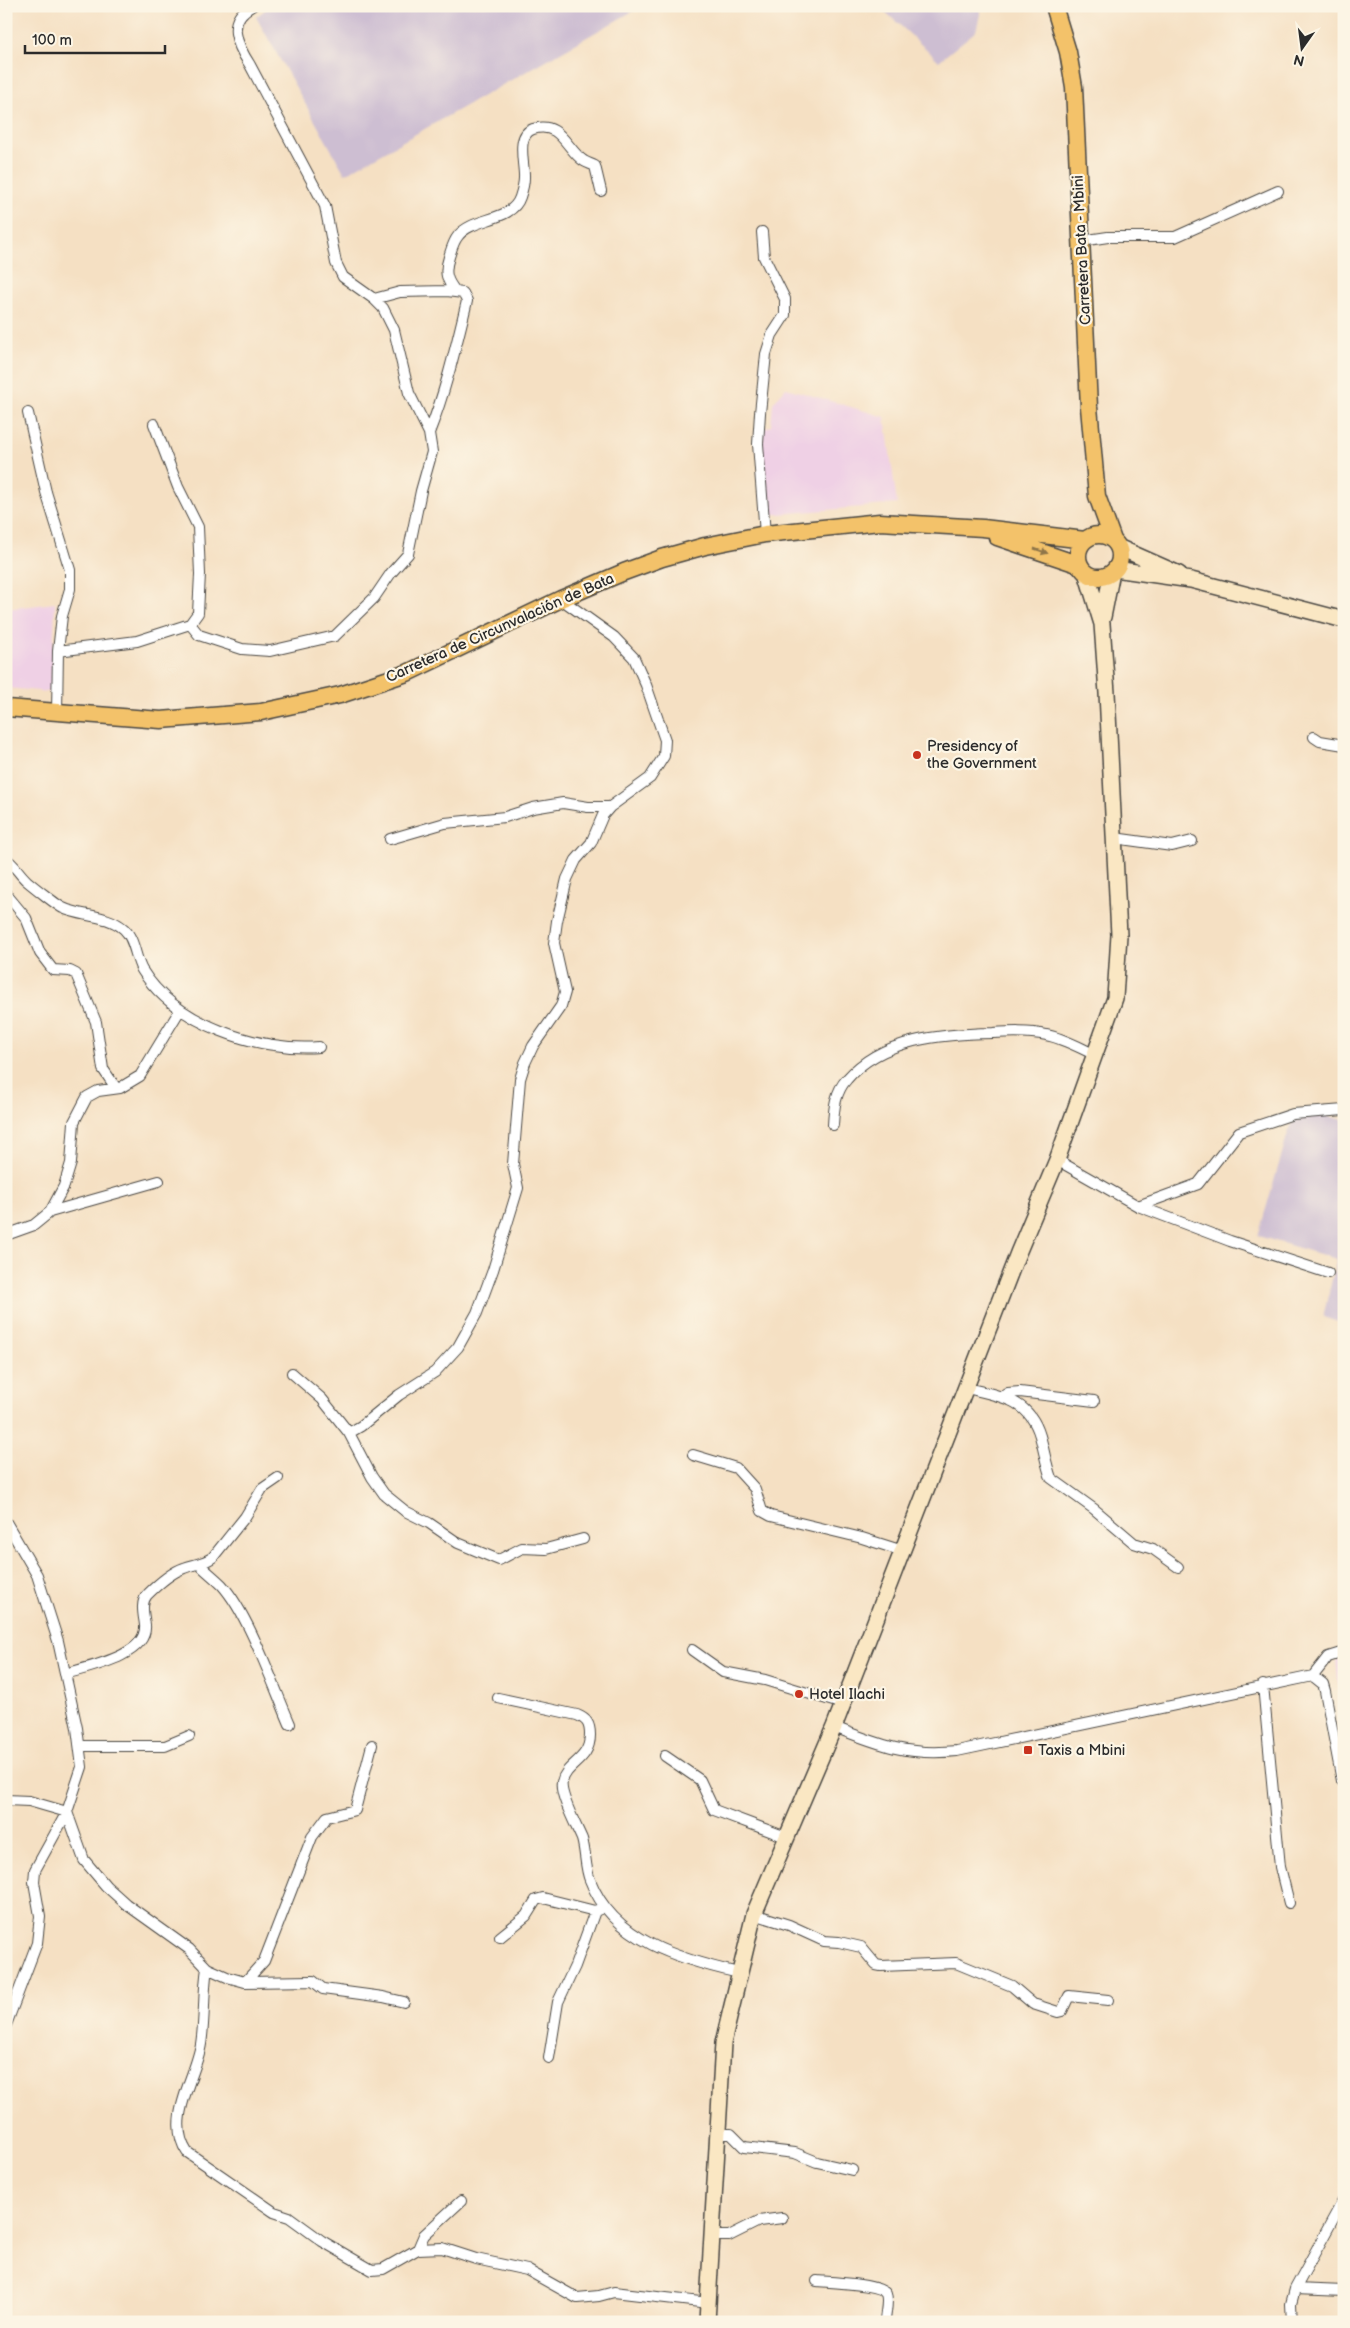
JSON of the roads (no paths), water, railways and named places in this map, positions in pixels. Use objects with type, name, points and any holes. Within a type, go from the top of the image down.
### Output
[{"type":"main road","name":"Carretera Bata - Mbini","points":[[1054,6],[1068,52],[1074,87],[1089,406],[1097,496],[1116,543]]},
{"type":"main road","name":"Carretera Bata - Mbini","points":[[1087,539],[1097,496]]},
{"type":"main road","name":"Carretera de Circunvalación de Bata","points":[[6,708],[161,720],[261,712],[340,695],[408,673],[561,599],[662,558],[706,546],[764,534],[880,522],[961,527],[1087,539]]},
{"type":"main road","name":"Carretera de Circunvalación de Bata","points":[[961,527],[1038,549],[1083,568]]},
{"type":"main road","points":[[707,2322],[723,2043],[754,1914],[834,1727],[1057,1160],[1096,1055],[1110,1013],[1117,982],[1119,942],[1102,624],[1078,554],[1087,539],[1101,535],[1191,580]]},
{"type":"main road","points":[[1102,624],[1114,571],[1120,558],[1116,543]]},
{"type":"main road","points":[[1083,568],[1099,577],[1114,571],[1191,580],[1344,620]]},
{"type":"street","points":[[190,624],[199,634],[242,649],[260,651],[290,648],[335,636],[374,598],[391,573],[408,554],[420,491],[432,452],[429,433],[410,393],[394,330],[383,308],[374,299],[343,277],[336,263],[325,206],[250,65],[238,47],[236,25],[242,11],[252,6]]},
{"type":"street","points":[[456,292],[447,281],[446,268],[458,235],[484,220],[514,208],[520,198],[524,180],[522,144],[526,134],[531,130],[552,130],[564,138],[583,161],[595,166],[601,191]]},
{"type":"street","points":[[1081,241],[1108,237],[1175,237],[1278,191]]},
{"type":"street","points":[[762,232],[764,256],[785,299],[785,315],[772,335],[766,354],[760,413],[758,444],[764,534]]},
{"type":"street","points":[[374,299],[400,292],[456,292],[463,293],[468,301],[441,403],[429,433]]},
{"type":"street","points":[[28,413],[46,492],[70,570],[70,589],[62,616],[58,650],[57,713]]},
{"type":"street","points":[[58,650],[137,641],[190,624],[198,613],[200,574],[198,527],[178,487],[154,424]]},
{"type":"street","points":[[349,1433],[361,1426],[399,1395],[436,1372],[458,1347],[476,1313],[494,1270],[518,1188],[513,1164],[520,1079],[525,1062],[533,1046],[561,1006],[565,992],[554,942],[556,921],[567,879],[571,868],[591,843],[603,815],[610,807],[650,778],[664,756],[665,740],[646,685],[634,658],[614,636],[561,599]]},
{"type":"street","points":[[1314,737],[1320,741],[1344,745]]},
{"type":"street","points":[[390,839],[445,823],[505,817],[534,808],[563,803],[588,807],[610,807]]},
{"type":"street","points":[[1114,838],[1172,846],[1192,841]]},
{"type":"street","points":[[6,859],[26,880],[62,908],[94,916],[124,929],[131,940],[142,970],[180,1010],[215,1030],[284,1048],[319,1047]]},
{"type":"street","points":[[6,894],[26,918],[40,953],[53,970],[70,971],[76,974],[96,1022],[103,1069],[116,1088]]},
{"type":"street","points":[[6,1236],[34,1225],[50,1212],[64,1186],[71,1163],[74,1122],[87,1097],[92,1093],[116,1088],[144,1072],[180,1010]]},
{"type":"street","points":[[833,1125],[838,1094],[846,1080],[862,1064],[878,1054],[920,1039],[952,1033],[1024,1032],[1059,1039],[1096,1055]]},
{"type":"street","points":[[1138,1206],[1198,1184],[1239,1132],[1293,1114],[1344,1110]]},
{"type":"street","points":[[1057,1160],[1138,1206],[1230,1241],[1328,1273]]},
{"type":"street","points":[[50,1212],[159,1181]]},
{"type":"street","points":[[292,1374],[322,1398],[349,1433],[384,1494],[405,1511],[430,1523],[458,1543],[499,1560],[522,1548],[546,1550],[583,1539]]},
{"type":"street","points":[[966,1388],[1002,1397],[1024,1407],[1034,1420],[1051,1478],[1094,1509],[1134,1543],[1153,1549],[1178,1567]]},
{"type":"street","points":[[1002,1397],[1008,1393],[1020,1392],[1094,1401]]},
{"type":"street","points":[[693,1455],[736,1468],[755,1489],[762,1511],[771,1516],[862,1538],[903,1551]]},
{"type":"street","points":[[65,1674],[117,1659],[141,1641],[145,1629],[144,1599],[178,1571],[213,1557],[245,1517],[262,1488],[278,1478]]},
{"type":"street","points":[[6,1522],[37,1575],[58,1642],[80,1746],[82,1768],[67,1812],[34,1870],[34,1882],[40,1916],[37,1943],[6,2025]]},
{"type":"street","points":[[199,1564],[223,1586],[239,1612],[290,1724]]},
{"type":"street","points":[[692,1650],[723,1672],[765,1680],[843,1704]]},
{"type":"street","points":[[834,1727],[884,1747],[931,1754],[992,1745],[1263,1685],[1313,1676],[1328,1657],[1344,1652]]},
{"type":"street","points":[[1313,1676],[1323,1684],[1325,1691],[1342,1781]]},
{"type":"street","points":[[1263,1685],[1280,1867],[1289,1903]]},
{"type":"street","points":[[498,1698],[577,1715],[583,1718],[590,1728],[588,1749],[564,1777],[562,1789],[582,1842],[590,1879],[606,1908],[636,1938],[650,1945],[716,1968],[739,1973]]},
{"type":"street","points":[[80,1746],[165,1746],[189,1736]]},
{"type":"street","points":[[245,1982],[264,1961],[312,1837],[327,1817],[355,1810],[372,1745]]},
{"type":"street","points":[[665,1756],[700,1780],[714,1810],[786,1837]]},
{"type":"street","points":[[6,1800],[29,1801],[67,1812]]},
{"type":"street","points":[[67,1812],[84,1860],[106,1886],[126,1904],[189,1949],[207,1968],[245,1982],[313,1981],[324,1989],[383,1997],[404,2002]]},
{"type":"street","points":[[500,1936],[519,1923],[536,1900],[543,1898],[595,1911],[606,1908]]},
{"type":"street","points":[[548,2058],[558,2002],[575,1966],[595,1911]]},
{"type":"street","points":[[754,1914],[789,1925],[824,1941],[861,1947],[876,1965],[956,1962],[1012,1986],[1033,2004],[1058,2012],[1062,2011],[1069,1996],[1108,2000]]},
{"type":"street","points":[[207,1968],[201,2045],[180,2113],[184,2147],[187,2152],[274,2212],[289,2217],[322,2241],[372,2270],[383,2269],[418,2249],[442,2248],[476,2259],[527,2270],[577,2298],[599,2296],[614,2292],[709,2303]]},
{"type":"street","points":[[718,2134],[731,2134],[744,2146],[795,2153],[817,2162],[852,2170]]},
{"type":"street","points":[[1292,2322],[1291,2304],[1295,2289],[1344,2200]]},
{"type":"street","points":[[418,2249],[424,2235],[462,2201]]},
{"type":"street","points":[[712,2236],[729,2236],[758,2221],[782,2218]]},
{"type":"street","points":[[817,2281],[874,2287],[884,2290],[887,2296],[885,2322]]},
{"type":"street","points":[[1295,2289],[1344,2291]]},
{"type":"place","name":"Presidency of the Government","points":[[917,755]]},
{"type":"place","name":"Hotel Ilachi","points":[[799,1694]]},
{"type":"place","name":"Taxis a Mbini","points":[[1028,1750]]}]
